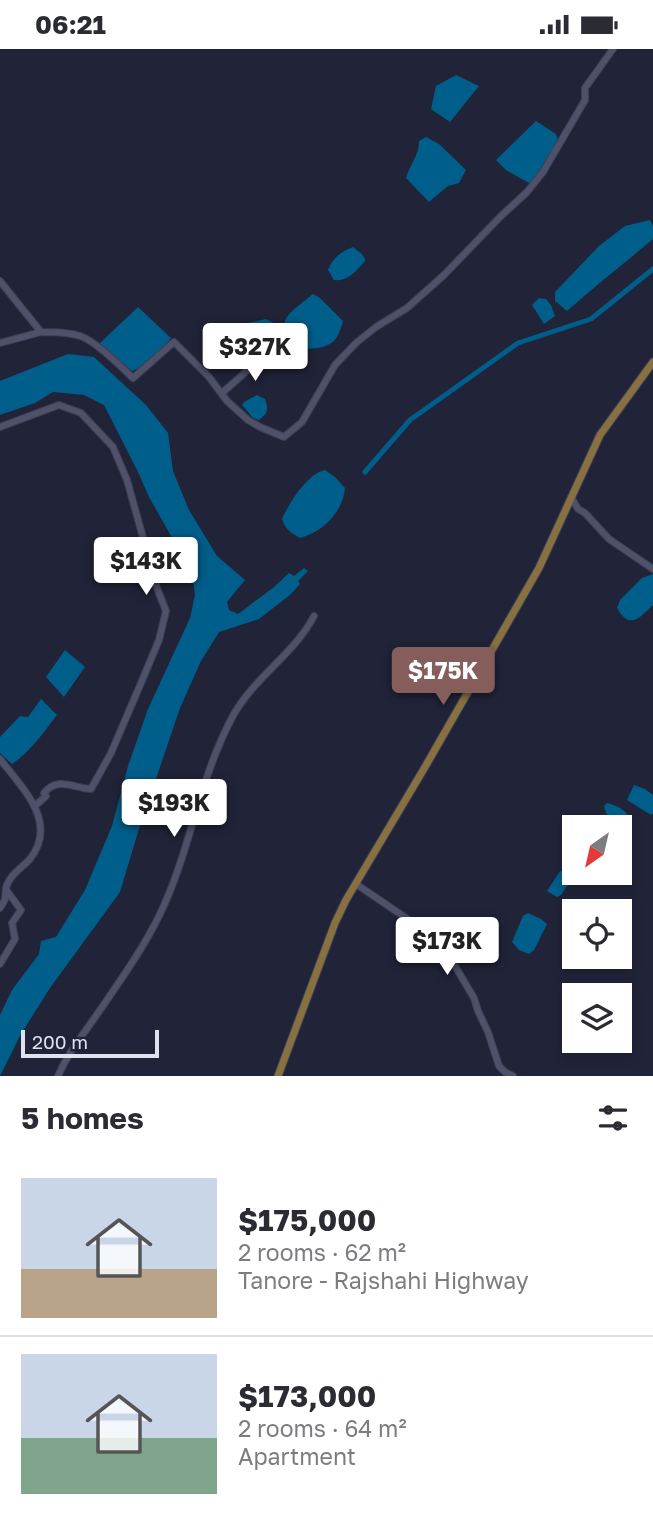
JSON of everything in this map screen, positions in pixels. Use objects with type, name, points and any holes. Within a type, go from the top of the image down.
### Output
[{"type":"main road","points":[[278,1076],[346,899],[533,580],[600,435],[653,362]]},
{"type":"street","points":[[0,343],[41,331],[82,337],[133,378],[174,342],[209,377],[227,401],[248,420],[260,428],[284,437],[302,422],[335,365],[376,327],[407,308],[444,275],[527,192],[543,171],[585,100],[585,88],[591,78],[613,49]]},
{"type":"street","points":[[0,281],[41,331]]},
{"type":"street","points":[[222,393],[267,353]]},
{"type":"street","points":[[0,426],[59,405],[81,413],[113,447],[127,480],[166,611],[159,641],[111,753],[91,789],[65,782],[56,784],[49,787],[44,793],[46,796],[35,806]]},
{"type":"street","points":[[571,497],[578,509],[609,539],[653,569]]},
{"type":"street","points":[[58,1076],[66,1057],[140,949],[162,910],[185,852],[220,743],[235,713],[253,686],[307,631],[314,616]]},
{"type":"street","points":[[0,759],[35,806],[41,829],[38,845],[5,888],[6,898],[0,908]]},
{"type":"street","points":[[356,884],[412,922],[446,951],[474,998],[499,1066],[513,1076]]},
{"type":"street","points":[[0,964],[15,939],[12,923],[21,910],[5,888]]},
{"type":"water","points":[[456,75],[479,86],[450,122],[431,109],[436,86]]},
{"type":"water","points":[[536,121],[556,134],[558,140],[542,168],[529,183],[506,170],[496,160]]},
{"type":"water","points":[[426,137],[439,144],[466,170],[459,183],[448,186],[429,202],[406,178],[418,151],[419,141]]},
{"type":"water","points":[[650,220],[653,239],[567,311],[555,301],[555,292],[599,246],[625,226]]},
{"type":"water","points":[[353,247],[362,254],[365,261],[348,277],[334,280],[328,270],[332,262],[338,255]]},
{"type":"water","points":[[313,294],[343,321],[334,341],[323,347],[310,349],[296,343],[287,332],[285,321]]},
{"type":"water","points":[[539,298],[546,299],[555,316],[544,324],[532,305]]},
{"type":"water","points":[[138,307],[171,338],[153,357],[132,371],[99,344]]},
{"type":"water","points":[[266,319],[276,324],[276,336],[271,339],[244,327],[248,323]]},
{"type":"water","points":[[68,354],[94,357],[146,405],[168,433],[173,471],[189,510],[217,556],[245,580],[227,602],[229,610],[238,614],[289,573],[294,576],[304,568],[308,571],[290,595],[259,619],[219,632],[201,661],[180,708],[120,892],[50,988],[21,1034],[0,1076],[0,1015],[12,990],[39,954],[41,941],[56,937],[85,890],[112,826],[128,766],[148,709],[190,618],[195,595],[192,573],[149,497],[104,405],[84,395],[53,392],[35,403],[0,415],[0,381]]},
{"type":"water","points":[[257,395],[265,399],[267,409],[259,420],[253,418],[242,405]]},
{"type":"water","points":[[325,470],[345,488],[343,497],[336,513],[324,526],[300,538],[289,530],[282,519],[294,497],[306,483]]},
{"type":"water","points":[[653,574],[653,605],[635,620],[626,619],[617,608],[620,600],[642,578]]},
{"type":"water","points":[[65,650],[85,667],[64,697],[46,677]]},
{"type":"water","points":[[41,699],[57,715],[31,748],[12,764],[0,753],[0,737],[20,716],[28,717]]},
{"type":"water","points":[[634,785],[653,795],[651,815],[627,800]]},
{"type":"water","points":[[607,803],[620,808],[628,815],[608,815],[604,806]]},
{"type":"water","points":[[562,871],[562,885],[567,885],[561,895],[557,897],[547,891]]},
{"type":"water","points":[[528,913],[547,924],[534,950],[529,954],[519,950],[512,942],[523,916]]},
{"type":"waterway","points":[[365,472],[410,420],[518,343],[591,319],[653,269]]}]
